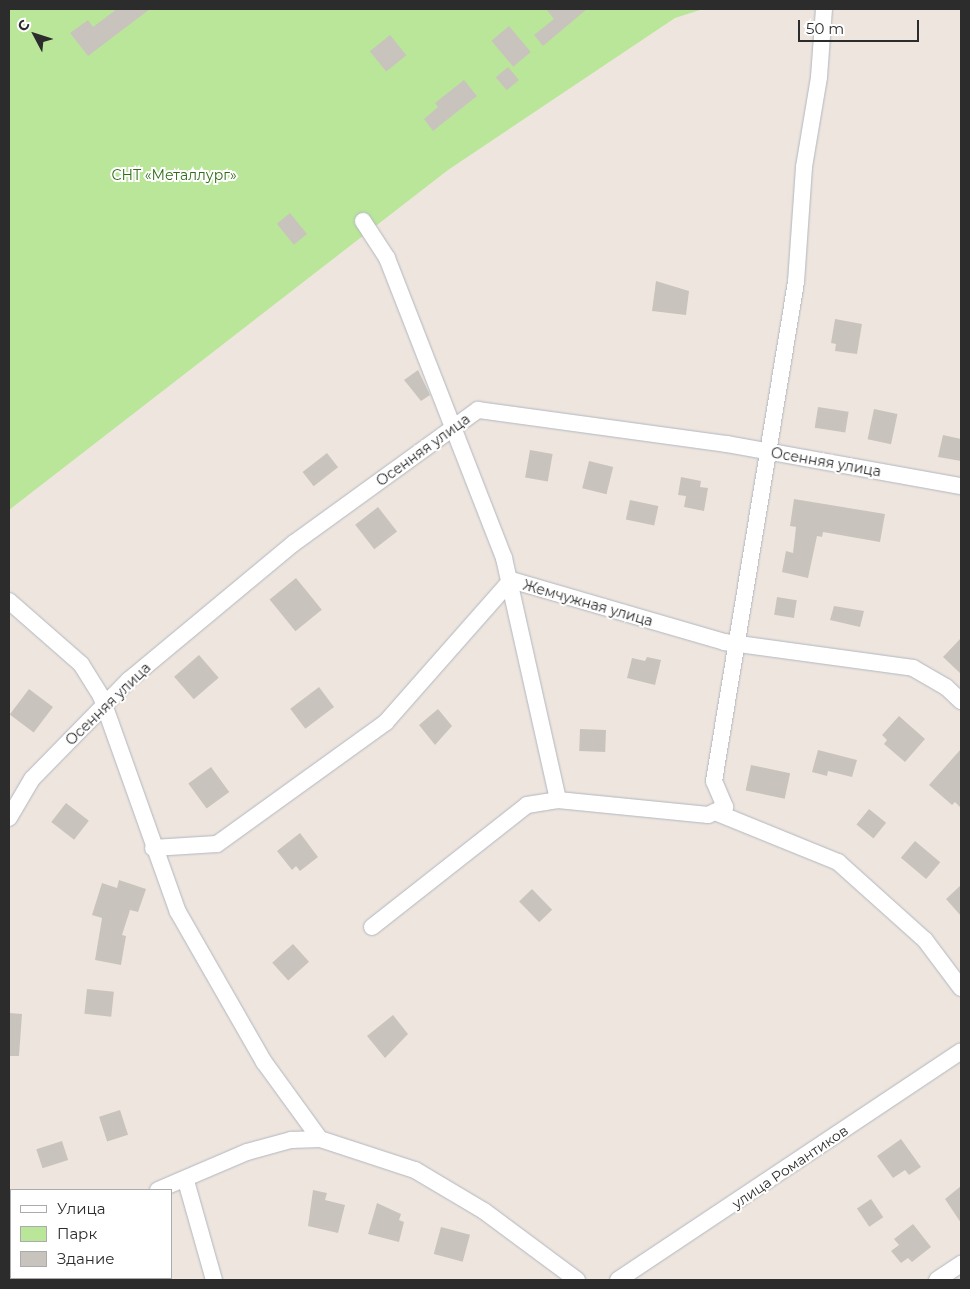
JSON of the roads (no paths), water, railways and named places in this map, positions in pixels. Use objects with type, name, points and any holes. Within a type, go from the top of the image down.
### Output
[{"type":"street","points":[[372,927],[527,805],[558,800],[708,815],[725,807],[714,781],[796,282],[804,167],[819,77],[824,9]]},
{"type":"street","points":[[363,221],[387,258],[452,430],[504,558],[558,800]]},
{"type":"street","name":"Осенняя улица","points":[[9,818],[32,779],[129,680],[294,543],[478,410],[768,451],[961,486]]},
{"type":"street","name":"Жемчужная улица","points":[[153,848],[217,844],[386,722],[509,583],[737,644],[913,668],[946,687],[961,701]]},
{"type":"street","points":[[9,601],[81,664],[104,705],[153,848],[178,912],[264,1062],[320,1140]]},
{"type":"street","points":[[715,812],[838,862],[925,940],[961,988]]},
{"type":"street","name":"улица Романтиков","points":[[618,1280],[961,1052]]},
{"type":"street","points":[[161,1189],[186,1181],[247,1152],[291,1140],[320,1140],[415,1170],[484,1211],[576,1280]]},
{"type":"street","points":[[186,1181],[214,1280]]},
{"type":"street","points":[[937,1280],[961,1264]]},
{"type":"park label","name":"СНТ «Металлург»","points":[[174,175]]}]
